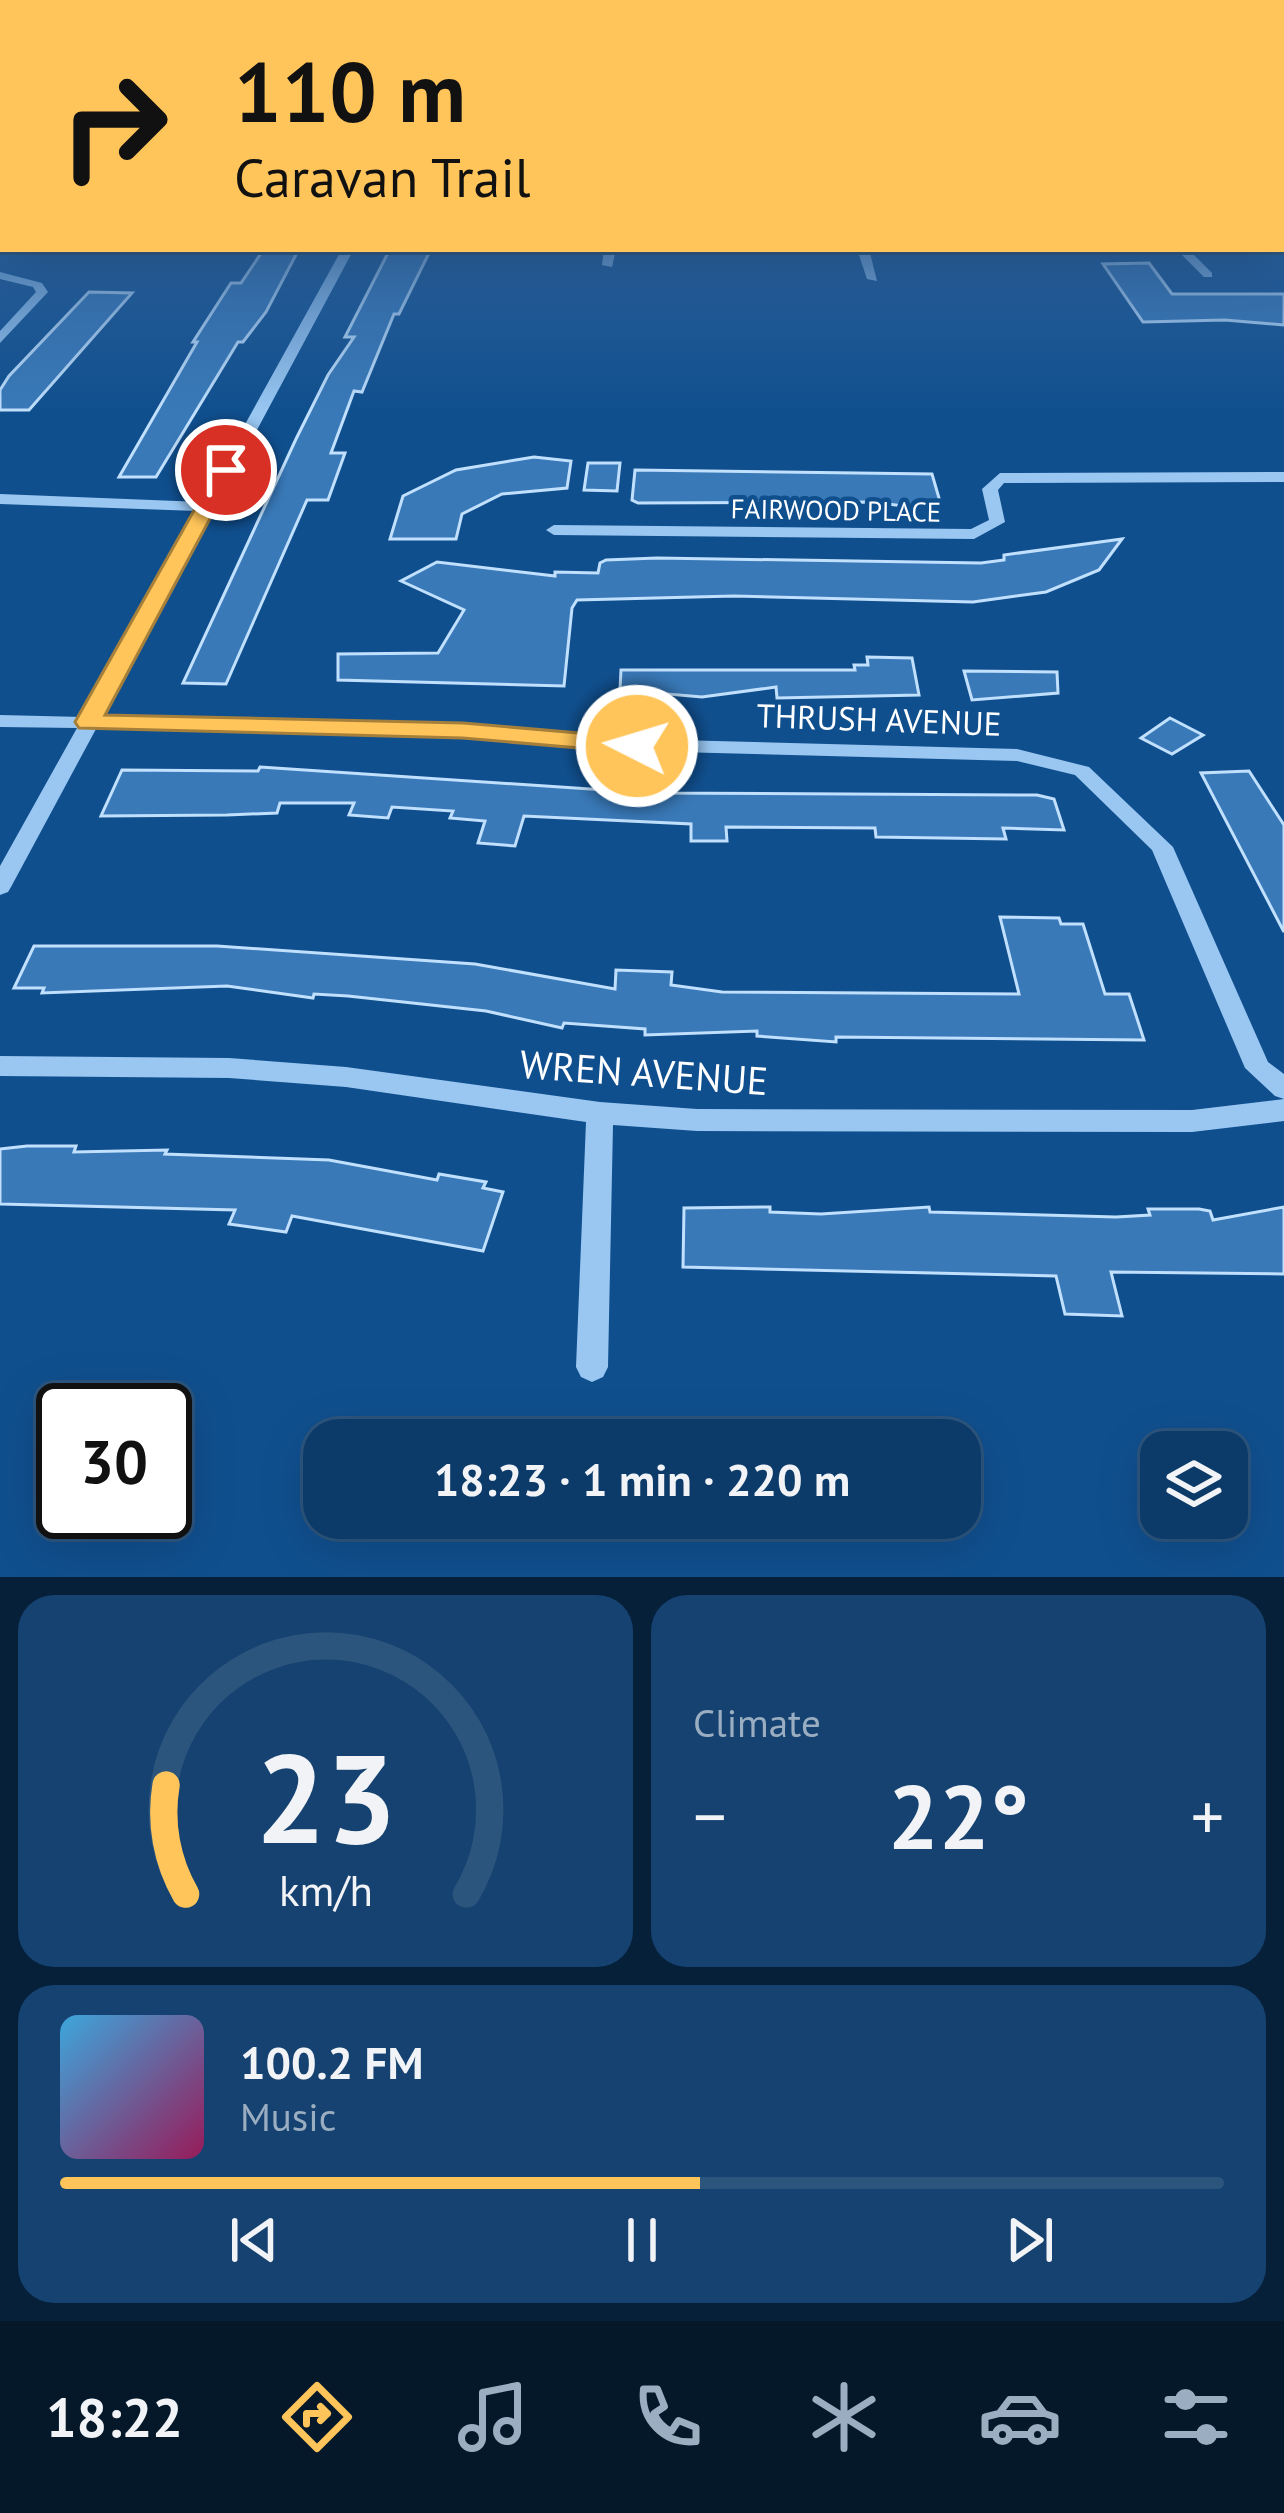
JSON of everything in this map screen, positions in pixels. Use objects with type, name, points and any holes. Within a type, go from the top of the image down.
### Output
[{"type":"street","points":[[0,887],[339,265]]},
{"type":"street","points":[[868,265],[873,279]]},
{"type":"street","points":[[1198,265],[1208,275]]},
{"type":"street","points":[[0,275],[38,285],[42,292],[0,339]]},
{"type":"street","name":"FAIRWOOD PLACE","points":[[554,530],[974,534],[998,523],[990,489],[1000,478],[1284,477]]},
{"type":"street","points":[[0,499],[206,507]]},
{"type":"street","name":"THRUSH AVENUE","points":[[0,721],[463,730],[637,746],[994,754],[1082,771],[1162,847],[1258,1068],[1284,1088]]},
{"type":"street","name":"WREN AVENUE","points":[[0,1066],[229,1068],[346,1077],[600,1113],[790,1122],[1192,1121],[1284,1110]]},
{"type":"street","points":[[592,1367],[600,1113]]},
{"type":"building","points":[[253,265],[291,265],[266,312],[243,342],[238,342],[156,477],[119,477],[197,342],[193,342],[231,283],[241,283]]},
{"type":"building","points":[[382,265],[423,265],[399,314],[394,314],[362,392],[354,391],[331,453],[345,453],[328,500],[307,500],[226,684],[183,683],[296,439],[328,375],[354,337],[345,337]]},
{"type":"building","points":[[1103,265],[1150,265],[1172,294],[1284,294],[1284,325],[1225,320],[1143,322]]},
{"type":"building","points":[[89,292],[132,293],[29,410],[0,410],[0,390],[9,376]]},
{"type":"building","points":[[534,457],[571,461],[567,488],[502,494],[462,514],[456,539],[390,539],[403,496],[456,470]]},
{"type":"building","points":[[588,463],[620,463],[617,491],[584,490]]},
{"type":"building","points":[[635,470],[932,474],[941,505],[638,503],[632,500]]},
{"type":"building","points":[[1122,539],[1099,570],[1046,592],[973,602],[734,596],[577,600],[572,608],[564,686],[338,680],[338,654],[438,653],[464,610],[401,581],[437,562],[555,576],[555,572],[598,573],[606,560],[657,558],[981,563],[1004,560],[1004,555]]},
{"type":"building","points":[[867,657],[912,658],[919,695],[777,698],[776,687],[702,697],[620,690],[621,670],[855,670],[854,665],[868,665]]},
{"type":"building","points":[[964,671],[1057,672],[1058,693],[972,700]]},
{"type":"building","points":[[1170,718],[1203,735],[1172,754],[1141,738]]},
{"type":"building","points":[[260,767],[650,793],[1037,795],[1054,799],[1064,830],[1003,828],[1006,839],[876,837],[875,828],[726,827],[727,841],[691,841],[691,824],[524,816],[515,846],[478,843],[485,821],[450,818],[453,811],[392,807],[388,818],[349,815],[354,803],[280,803],[277,813],[101,816],[122,770],[258,771]]},
{"type":"building","points":[[1249,771],[1284,825],[1284,932],[1201,773]]},
{"type":"building","points":[[1000,917],[1059,918],[1061,924],[1083,924],[1105,994],[1129,994],[1144,1040],[836,1037],[836,1042],[757,1036],[757,1031],[645,1035],[645,1029],[564,1023],[562,1028],[486,1011],[348,996],[314,994],[313,998],[227,986],[42,993],[44,988],[14,988],[34,946],[217,946],[475,964],[615,989],[616,970],[672,972],[671,985],[722,992],[1019,994]]},
{"type":"building","points":[[76,1146],[74,1152],[167,1150],[165,1154],[329,1160],[437,1180],[439,1174],[486,1182],[483,1188],[503,1192],[483,1251],[292,1216],[286,1232],[229,1224],[235,1210],[0,1204],[0,1149]]},
{"type":"building","points":[[770,1207],[770,1212],[821,1214],[929,1207],[930,1212],[1116,1217],[1150,1215],[1148,1209],[1199,1209],[1210,1211],[1213,1220],[1284,1207],[1284,1274],[1111,1272],[1122,1316],[1065,1314],[1056,1276],[683,1267],[684,1208]]},
{"type":"route","points":[[226,470],[88,722],[463,730],[637,746]]}]
